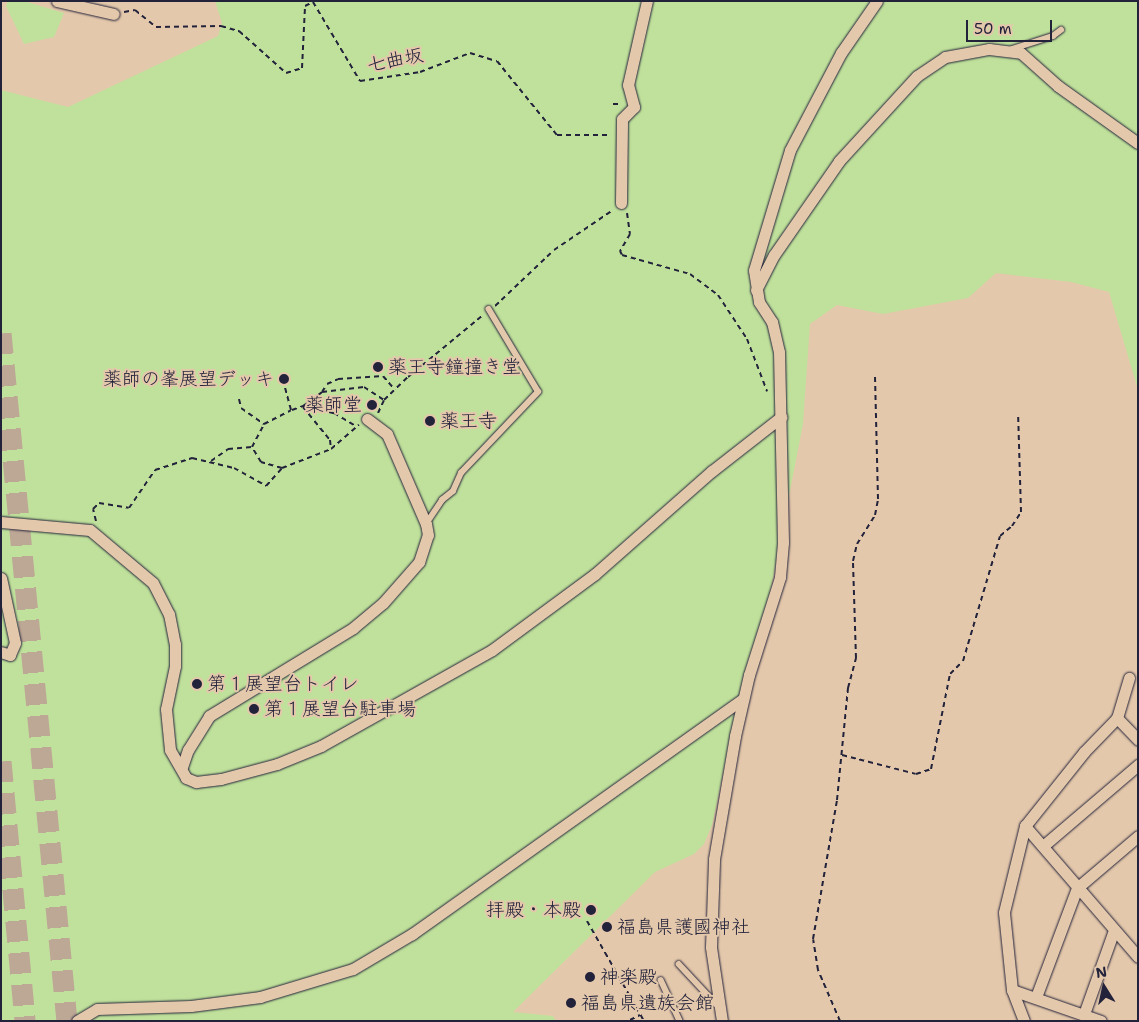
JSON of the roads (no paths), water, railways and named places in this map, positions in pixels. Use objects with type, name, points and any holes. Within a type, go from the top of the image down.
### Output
[{"type":"street","points":[[58,1],[114,14]]},
{"type":"street","points":[[621,203],[620,135],[622,119],[634,107],[628,85],[647,1]]},
{"type":"street","points":[[722,1021],[711,947],[712,884],[744,699],[780,577],[783,542],[780,352],[772,322],[762,309],[756,290],[754,270],[757,253],[790,150],[841,53],[877,1]]},
{"type":"street","points":[[756,290],[774,255],[838,161],[917,76],[945,57],[989,49],[1021,53],[1058,86],[1138,142]]},
{"type":"street","points":[[1,522],[90,530],[144,573],[159,592],[168,614],[175,666],[166,709],[170,750],[182,767],[186,778],[196,782],[221,779],[300,755],[492,650],[595,574],[712,470],[781,417]]},
{"type":"street","points":[[182,767],[188,750],[210,716],[353,628],[383,603],[419,562],[428,535],[426,524],[387,434],[367,419]]},
{"type":"street","points":[[1,578],[15,644],[10,655],[1,652]]},
{"type":"street","points":[[1024,1021],[1012,990],[1004,912],[1025,826],[1084,752],[1117,718],[1129,678]]},
{"type":"street","points":[[77,1021],[97,1009],[191,1006],[260,997],[353,969],[412,934],[744,699]]},
{"type":"street","points":[[1117,718],[1138,740]]},
{"type":"street","points":[[1043,846],[1138,765]]},
{"type":"street","points":[[1025,826],[1138,957]]},
{"type":"street","points":[[1036,997],[1077,888],[1138,836]]},
{"type":"street","points":[[1084,1014],[1114,930]]},
{"type":"street","points":[[1012,990],[1101,1021]]},
{"type":"lane","points":[[1009,50],[1053,36],[1061,30]]},
{"type":"lane","points":[[426,524],[442,500],[453,491],[461,473],[538,392],[489,310]]},
{"type":"lane","points":[[679,964],[719,1007]]},
{"type":"lane","points":[[661,980],[680,1021]]},
{"type":"tunnel","points":[[1,333],[67,1021]]},
{"type":"tunnel","points":[[1,761],[25,1021]]},
{"type":"place","name":"薬王寺鐘撞き堂","points":[[378,367]]},
{"type":"place","name":"薬師の峯展望デッキ","points":[[284,379]]},
{"type":"place","name":"薬師堂","points":[[372,405]]},
{"type":"place","name":"薬王寺","points":[[430,421]]},
{"type":"place","name":"第１展望台トイレ","points":[[197,684]]},
{"type":"place","name":"第１展望台駐車場","points":[[254,709]]},
{"type":"place","name":"拝殿・本殿","points":[[591,910]]},
{"type":"place","name":"福島県護國神社","points":[[607,927]]},
{"type":"place","name":"神楽殿","points":[[590,977]]},
{"type":"place","name":"福島県遺族会館","points":[[571,1003]]}]
